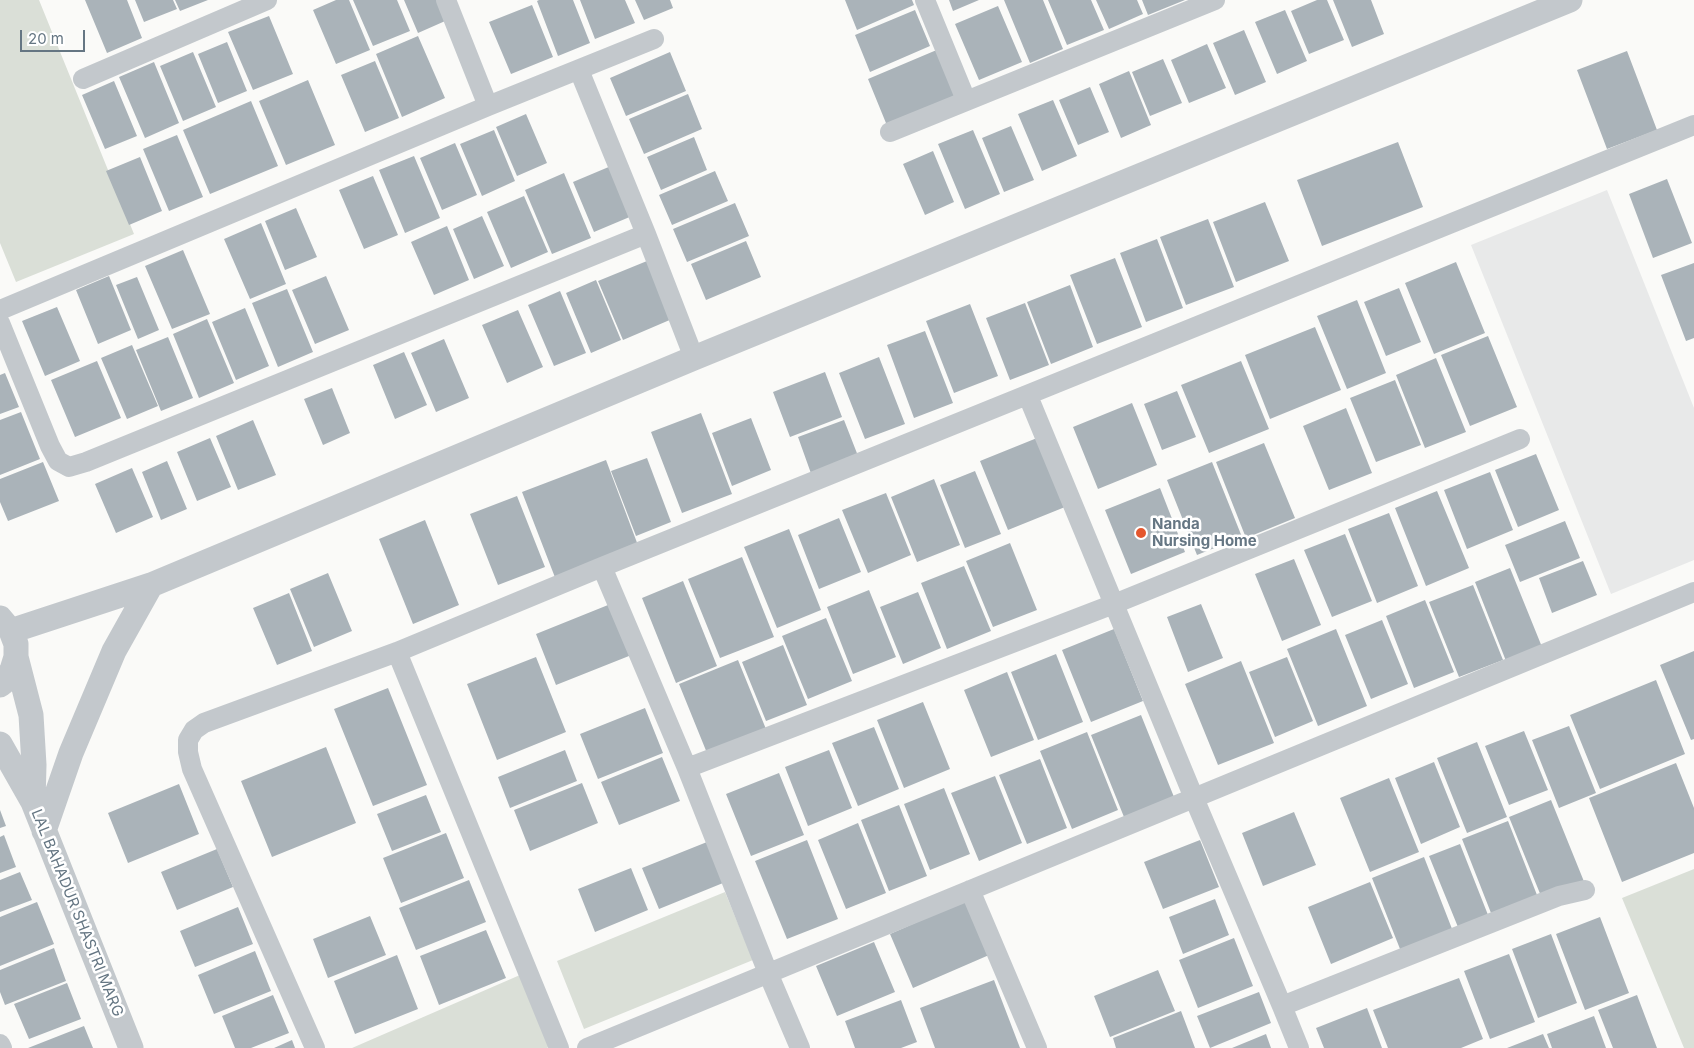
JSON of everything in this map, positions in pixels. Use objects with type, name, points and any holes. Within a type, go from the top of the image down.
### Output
[{"type":"street","points":[[83,79],[267,0]]},
{"type":"street","points":[[446,0],[488,106]]},
{"type":"street","points":[[925,0],[966,100]]},
{"type":"street","points":[[890,132],[1215,0]]},
{"type":"street","points":[[6,625],[151,585],[694,358],[1570,0]]},
{"type":"street","points":[[0,310],[488,106],[654,39]]},
{"type":"street","points":[[579,70],[694,358]]},
{"type":"street","points":[[315,1048],[192,769],[188,752],[188,740],[194,730],[204,723],[397,652],[602,567],[1694,125]]},
{"type":"street","points":[[0,323],[50,446],[58,462],[69,467],[86,462],[646,234]]},
{"type":"street","points":[[1028,396],[1298,1048]]},
{"type":"street","points":[[687,768],[1114,604],[1520,439]]},
{"type":"street","points":[[602,567],[687,768],[768,973],[800,1048]]},
{"type":"street","points":[[44,831],[71,753],[107,667],[151,585]]},
{"type":"street","points":[[587,1048],[1694,592]]},
{"type":"street","name":"LAL BAHADUR SHASTRI MARG","points":[[6,625],[16,644],[16,657],[31,715],[34,765],[33,802],[132,1048]]},
{"type":"street","points":[[397,652],[559,1048]]},
{"type":"street","points":[[0,685],[12,670],[16,657]]},
{"type":"street","points":[[0,744],[33,802]]},
{"type":"street","points":[[970,890],[1037,1048]]},
{"type":"street","points":[[1282,1006],[1559,896],[1585,890]]},
{"type":"street","points":[[0,1044],[2,1048]]},
{"type":"shaded area","points":[[0,0],[39,0],[134,234],[16,282],[0,243]]},
{"type":"shaded area","points":[[1607,190],[1694,408],[1694,560],[1611,594],[1471,245]]},
{"type":"shaded area","points":[[1694,869],[1694,1048],[1684,1048],[1622,898]]},
{"type":"shaded area","points":[[725,892],[753,960],[584,1029],[557,961]]},
{"type":"shaded area","points":[[520,975],[551,1046],[547,1048],[352,1048]]},
{"type":"building","points":[[85,0],[127,0],[142,38],[107,53]]},
{"type":"building","points":[[135,0],[173,0],[177,9],[144,22]]},
{"type":"building","points":[[175,0],[208,0],[180,11]]},
{"type":"building","points":[[336,0],[349,0],[370,50],[336,64],[313,10]]},
{"type":"building","points":[[353,0],[397,0],[410,31],[373,46]]},
{"type":"building","points":[[404,0],[444,0],[452,18],[418,33]]},
{"type":"building","points":[[573,0],[590,43],[558,56],[537,1]]},
{"type":"building","points":[[580,0],[625,0],[635,23],[595,39]]},
{"type":"building","points":[[635,0],[670,0],[673,8],[644,20]]},
{"type":"building","points":[[845,0],[912,0],[914,5],[857,30]]},
{"type":"building","points":[[949,0],[979,0],[953,11]]},
{"type":"building","points":[[1004,0],[1043,0],[1063,49],[1030,63]]},
{"type":"building","points":[[1048,0],[1091,0],[1104,30],[1067,45]]},
{"type":"building","points":[[1096,0],[1137,0],[1143,14],[1109,29]]},
{"type":"building","points":[[1142,0],[1185,0],[1148,15]]},
{"type":"building","points":[[1317,0],[1327,0],[1344,40],[1309,54],[1291,11]]},
{"type":"building","points":[[1333,0],[1371,0],[1384,34],[1352,47]]},
{"type":"building","points":[[532,5],[553,57],[511,74],[489,22]]},
{"type":"building","points":[[998,6],[1022,62],[979,80],[955,24]]},
{"type":"building","points":[[915,10],[930,46],[870,72],[855,35]]},
{"type":"building","points":[[1285,10],[1307,61],[1277,74],[1255,22]]},
{"type":"building","points":[[269,16],[293,74],[253,90],[228,32]]},
{"type":"building","points":[[1244,30],[1266,82],[1235,95],[1213,43]]},
{"type":"building","points":[[418,36],[445,98],[402,117],[376,54]]},
{"type":"building","points":[[227,42],[247,91],[218,103],[198,54]]},
{"type":"building","points":[[1207,44],[1226,88],[1189,103],[1171,60]]},
{"type":"building","points":[[939,49],[959,98],[888,128],[868,79]]},
{"type":"building","points":[[1627,51],[1657,130],[1607,149],[1577,70]]},
{"type":"building","points":[[193,52],[216,107],[183,121],[160,66]]},
{"type":"building","points":[[670,52],[686,91],[626,116],[610,78]]},
{"type":"building","points":[[1163,59],[1182,103],[1150,116],[1132,72]]},
{"type":"building","points":[[375,61],[399,118],[365,132],[341,75]]},
{"type":"building","points":[[154,62],[179,123],[145,138],[119,77]]},
{"type":"building","points":[[1129,71],[1151,125],[1121,138],[1099,84]]},
{"type":"building","points":[[308,80],[335,145],[286,165],[259,101]]},
{"type":"building","points":[[114,81],[137,136],[105,149],[82,95]]},
{"type":"building","points":[[1090,87],[1109,132],[1078,145],[1059,100]]},
{"type":"building","points":[[688,94],[702,129],[644,154],[629,119]]},
{"type":"building","points":[[1053,100],[1077,156],[1042,171],[1018,114]]},
{"type":"building","points":[[251,101],[278,166],[210,194],[183,130]]},
{"type":"building","points":[[526,114],[547,163],[517,176],[496,127]]},
{"type":"building","points":[[1011,126],[1034,180],[1004,192],[982,138]]},
{"type":"building","points":[[494,130],[515,181],[482,196],[460,144]]},
{"type":"building","points":[[973,130],[1000,194],[965,209],[938,144]]},
{"type":"building","points":[[177,135],[203,197],[169,211],[143,149]]},
{"type":"building","points":[[694,137],[707,170],[661,190],[647,157]]},
{"type":"building","points":[[1398,142],[1423,207],[1322,246],[1297,180]]},
{"type":"building","points":[[455,143],[477,195],[442,210],[420,158]]},
{"type":"building","points":[[933,151],[954,202],[925,215],[903,164]]},
{"type":"building","points":[[414,156],[440,218],[405,233],[379,170]]},
{"type":"building","points":[[140,157],[162,211],[129,225],[106,171]]},
{"type":"building","points":[[611,166],[632,216],[594,232],[573,182]]},
{"type":"building","points":[[715,171],[728,201],[672,225],[659,195]]},
{"type":"building","points":[[564,173],[591,238],[552,254],[525,190]]},
{"type":"building","points":[[373,176],[398,235],[364,249],[339,190]]},
{"type":"building","points":[[1667,179],[1692,243],[1653,258],[1629,194]]},
{"type":"building","points":[[524,196],[548,252],[511,268],[487,212]]},
{"type":"building","points":[[1265,202],[1289,261],[1236,282],[1213,222]]},
{"type":"building","points":[[735,203],[749,236],[687,262],[673,229]]},
{"type":"building","points":[[296,208],[317,257],[285,270],[265,221]]},
{"type":"building","points":[[482,216],[504,266],[474,279],[453,229]]},
{"type":"building","points":[[1208,219],[1234,287],[1186,305],[1160,237]]},
{"type":"building","points":[[261,223],[286,284],[250,299],[224,239]]},
{"type":"building","points":[[447,226],[469,280],[434,295],[411,242]]},
{"type":"building","points":[[1157,239],[1183,308],[1146,322],[1120,253]]},
{"type":"building","points":[[746,241],[761,277],[706,300],[691,264]]},
{"type":"building","points":[[183,250],[210,314],[172,329],[145,266]]},
{"type":"building","points":[[1115,258],[1142,327],[1097,344],[1070,275]]},
{"type":"building","points":[[647,261],[672,319],[623,340],[598,281]]},
{"type":"building","points":[[1456,262],[1485,333],[1434,354],[1405,283]]},
{"type":"building","points":[[1694,263],[1694,338],[1686,341],[1661,275]]},
{"type":"building","points":[[109,276],[131,330],[98,344],[76,290]]},
{"type":"building","points":[[326,276],[349,330],[315,344],[292,290]]},
{"type":"building","points":[[137,277],[159,330],[138,339],[116,285]]},
{"type":"building","points":[[596,280],[621,340],[591,353],[566,293]]},
{"type":"building","points":[[1070,285],[1093,347],[1051,364],[1027,302]]},
{"type":"building","points":[[1399,288],[1421,342],[1386,356],[1364,302]]},
{"type":"building","points":[[287,289],[313,352],[278,367],[252,303]]},
{"type":"building","points":[[560,291],[586,353],[554,366],[528,305]]},
{"type":"building","points":[[1357,300],[1386,373],[1347,389],[1317,316]]},
{"type":"building","points":[[1025,303],[1049,365],[1010,380],[986,318]]},
{"type":"building","points":[[970,304],[998,376],[954,393],[926,321]]},
{"type":"building","points":[[57,307],[80,361],[45,376],[22,321]]},
{"type":"building","points":[[245,308],[269,366],[236,380],[212,322]]},
{"type":"building","points":[[518,310],[543,367],[507,383],[482,325]]},
{"type":"building","points":[[207,319],[234,383],[199,398],[173,334]]},
{"type":"building","points":[[1315,327],[1341,390],[1270,419],[1245,355]]},
{"type":"building","points":[[925,331],[953,403],[914,418],[887,345]]},
{"type":"building","points":[[1488,336],[1517,407],[1470,426],[1441,355]]},
{"type":"building","points":[[168,337],[193,398],[161,411],[136,350]]},
{"type":"building","points":[[444,339],[469,398],[436,412],[411,353]]},
{"type":"building","points":[[132,345],[158,406],[127,419],[101,358]]},
{"type":"building","points":[[404,352],[427,405],[395,419],[373,365]]},
{"type":"building","points":[[879,357],[905,424],[865,439],[839,373]]},
{"type":"building","points":[[1436,358],[1466,432],[1425,448],[1396,375]]},
{"type":"building","points":[[97,361],[121,418],[75,437],[51,380]]},
{"type":"building","points":[[1241,361],[1269,429],[1209,453],[1181,385]]},
{"type":"building","points":[[825,372],[842,417],[790,437],[773,392]]},
{"type":"building","points":[[5,373],[19,407],[0,414],[0,375]]},
{"type":"building","points":[[1395,380],[1421,445],[1376,462],[1350,398]]},
{"type":"building","points":[[332,388],[350,433],[323,445],[304,399]]},
{"type":"building","points":[[1177,391],[1196,437],[1162,450],[1144,404]]},
{"type":"building","points":[[1132,403],[1157,465],[1098,489],[1073,427]]},
{"type":"building","points":[[1346,408],[1372,473],[1329,490],[1303,426]]},
{"type":"building","points":[[21,412],[40,459],[0,475],[0,420]]},
{"type":"building","points":[[701,413],[732,494],[682,513],[651,432]]},
{"type":"building","points":[[751,418],[771,470],[732,486],[712,433]]},
{"type":"building","points":[[253,420],[276,475],[238,490],[216,436]]},
{"type":"building","points":[[844,420],[860,461],[813,479],[798,437]]},
{"type":"building","points":[[210,438],[231,487],[197,501],[177,452]]},
{"type":"building","points":[[1037,438],[1065,507],[1008,530],[980,461]]},
{"type":"building","points":[[1264,443],[1295,518],[1246,538],[1216,462]]},
{"type":"building","points":[[1536,454],[1559,510],[1518,527],[1495,470]]},
{"type":"building","points":[[647,458],[671,522],[636,536],[611,471]]},
{"type":"building","points":[[606,460],[639,548],[556,580],[522,492]]},
{"type":"building","points":[[167,461],[187,509],[161,520],[142,472]]},
{"type":"building","points":[[43,462],[59,501],[8,521],[0,502],[0,479]]},
{"type":"building","points":[[1212,462],[1242,537],[1197,555],[1167,480]]},
{"type":"building","points":[[132,468],[153,517],[116,533],[95,484]]},
{"type":"building","points":[[975,471],[1001,534],[965,548],[940,485]]},
{"type":"building","points":[[1490,472],[1513,530],[1467,549],[1444,490]]},
{"type":"building","points":[[934,479],[960,545],[917,562],[891,497]]},
{"type":"building","points":[[1160,488],[1185,552],[1131,574],[1105,510]]},
{"type":"building","points":[[1437,491],[1469,568],[1426,586],[1395,508]]},
{"type":"building","points":[[886,493],[911,555],[868,573],[842,510]]},
{"type":"building","points":[[517,496],[545,567],[498,585],[470,514]]},
{"type":"building","points":[[1389,513],[1418,586],[1377,603],[1348,529]]},
{"type":"building","points":[[839,518],[861,572],[819,589],[798,535]]},
{"type":"building","points":[[425,520],[459,605],[413,624],[379,539]]},
{"type":"building","points":[[1565,521],[1580,558],[1520,582],[1505,545]]},
{"type":"building","points":[[789,529],[821,610],[777,628],[744,547]]},
{"type":"building","points":[[1345,534],[1372,601],[1332,617],[1304,550]]},
{"type":"building","points":[[1010,543],[1037,610],[993,627],[966,561]]},
{"type":"building","points":[[742,557],[774,637],[720,658],[688,579]]},
{"type":"building","points":[[1294,559],[1321,625],[1282,641],[1255,574]]},
{"type":"building","points":[[1583,561],[1597,595],[1552,613],[1539,578]]},
{"type":"building","points":[[964,566],[991,631],[947,649],[921,583]]},
{"type":"building","points":[[1510,568],[1542,647],[1506,661],[1475,582]]},
{"type":"building","points":[[328,573],[352,631],[314,647],[290,589]]},
{"type":"building","points":[[683,581],[717,666],[676,683],[642,598]]},
{"type":"building","points":[[1473,585],[1503,660],[1459,677],[1429,602]]},
{"type":"building","points":[[869,590],[896,657],[853,674],[827,607]]},
{"type":"building","points":[[918,592],[941,648],[903,664],[880,607]]},
{"type":"building","points":[[289,593],[312,651],[277,665],[253,608]]},
{"type":"building","points":[[1425,600],[1454,672],[1414,688],[1386,616]]},
{"type":"building","points":[[613,603],[634,654],[556,685],[536,634]]},
{"type":"building","points":[[1201,604],[1223,658],[1188,672],[1167,617]]},
{"type":"building","points":[[826,618],[852,681],[808,699],[782,636]]},
{"type":"building","points":[[1382,620],[1408,684],[1371,699],[1345,635]]},
{"type":"building","points":[[1114,629],[1143,701],[1091,722],[1062,650]]},
{"type":"building","points":[[1336,629],[1367,706],[1318,726],[1287,649]]},
{"type":"building","points":[[783,645],[807,705],[766,721],[742,662]]},
{"type":"building","points":[[1694,651],[1694,739],[1691,740],[1660,665]]},
{"type":"building","points":[[1056,654],[1083,722],[1038,740],[1011,672]]},
{"type":"building","points":[[536,657],[566,732],[497,760],[467,684]]},
{"type":"building","points":[[1287,657],[1313,721],[1275,737],[1249,672]]},
{"type":"building","points":[[738,660],[768,734],[709,758],[679,684]]},
{"type":"building","points":[[1241,661],[1274,743],[1218,765],[1185,684]]},
{"type":"building","points":[[1007,672],[1034,740],[991,757],[964,690]]},
{"type":"building","points":[[1656,680],[1685,754],[1600,789],[1570,715]]},
{"type":"building","points":[[388,688],[427,785],[373,806],[334,709]]},
{"type":"building","points":[[923,702],[950,769],[904,788],[877,720]]},
{"type":"building","points":[[645,708],[663,753],[598,779],[580,734]]},
{"type":"building","points":[[1141,715],[1174,797],[1124,817],[1091,735]]},
{"type":"building","points":[[1569,726],[1596,793],[1559,808],[1532,740]]},
{"type":"building","points":[[874,727],[899,789],[858,806],[832,743]]},
{"type":"building","points":[[1524,731],[1548,790],[1509,805],[1485,746]]},
{"type":"building","points":[[1087,732],[1118,810],[1072,829],[1040,751]]},
{"type":"building","points":[[1477,742],[1507,817],[1467,833],[1437,758]]},
{"type":"building","points":[[326,747],[356,823],[272,857],[241,781]]},
{"type":"building","points":[[565,750],[577,781],[510,808],[498,777]]},
{"type":"building","points":[[829,750],[852,808],[808,826],[785,767]]},
{"type":"building","points":[[662,757],[680,801],[619,825],[601,782]]},
{"type":"building","points":[[1040,759],[1067,828],[1027,844],[999,775]]},
{"type":"building","points":[[1434,762],[1460,827],[1421,844],[1395,778]]},
{"type":"building","points":[[1676,763],[1694,808],[1694,853],[1622,882],[1589,798]]},
{"type":"building","points":[[779,773],[804,835],[751,856],[726,794]]},
{"type":"building","points":[[995,776],[1022,843],[979,861],[951,793]]},
{"type":"building","points":[[1389,778],[1419,852],[1370,872],[1340,798]]},
{"type":"building","points":[[582,783],[598,823],[530,851],[514,810]]},
{"type":"building","points":[[179,784],[199,834],[128,863],[108,813]]},
{"type":"building","points":[[944,788],[970,854],[930,870],[904,804]]},
{"type":"building","points":[[426,795],[441,832],[392,851],[377,814]]},
{"type":"building","points":[[1551,800],[1585,884],[1543,901],[1509,817]]},
{"type":"building","points":[[899,805],[927,876],[889,891],[861,820]]},
{"type":"building","points":[[0,810],[6,826],[0,828]]},
{"type":"building","points":[[1294,812],[1316,865],[1263,886],[1242,833]]},
{"type":"building","points":[[1508,821],[1537,895],[1491,913],[1462,839]]},
{"type":"building","points":[[858,823],[886,893],[846,909],[818,840]]},
{"type":"building","points":[[446,833],[464,878],[401,903],[383,858]]},
{"type":"building","points":[[4,835],[16,867],[0,873],[0,837]]},
{"type":"building","points":[[807,840],[838,919],[787,939],[755,861]]},
{"type":"building","points":[[1200,840],[1219,887],[1163,909],[1144,862]]},
{"type":"building","points":[[707,842],[723,883],[659,909],[642,868]]},
{"type":"building","points":[[1460,844],[1490,920],[1460,932],[1429,856]]},
{"type":"building","points":[[217,849],[233,887],[177,910],[161,872]]},
{"type":"building","points":[[1424,857],[1454,934],[1402,954],[1372,878]]},
{"type":"building","points":[[631,868],[648,910],[595,932],[578,889]]},
{"type":"building","points":[[20,872],[32,900],[0,912],[0,880]]},
{"type":"building","points":[[469,880],[486,922],[416,950],[399,908]]},
{"type":"building","points":[[1370,882],[1393,938],[1331,964],[1308,907]]},
{"type":"building","points":[[972,898],[996,952],[913,988],[890,934]]},
{"type":"building","points":[[1215,899],[1229,935],[1183,954],[1169,917]]},
{"type":"building","points":[[37,902],[54,944],[0,966],[0,917]]},
{"type":"building","points":[[238,907],[253,944],[195,967],[180,931]]},
{"type":"building","points":[[370,916],[386,955],[328,978],[313,939]]},
{"type":"building","points":[[1600,917],[1629,993],[1585,1010],[1556,934]]},
{"type":"building","points":[[486,930],[506,978],[439,1005],[420,956]]},
{"type":"building","points":[[1551,934],[1577,1003],[1538,1018],[1512,949]]},
{"type":"building","points":[[1234,938],[1253,986],[1198,1008],[1179,960]]},
{"type":"building","points":[[874,942],[895,992],[837,1016],[816,966]]},
{"type":"building","points":[[54,948],[66,981],[5,1005],[0,992],[0,970]]},
{"type":"building","points":[[255,951],[271,991],[214,1014],[198,975]]},
{"type":"building","points":[[1509,954],[1535,1022],[1490,1039],[1464,971]]},
{"type":"building","points":[[397,955],[418,1009],[355,1034],[334,981]]},
{"type":"building","points":[[1158,970],[1175,1011],[1110,1037],[1094,996]]},
{"type":"building","points":[[1459,978],[1483,1039],[1461,1048],[1388,1048],[1373,1010]]},
{"type":"building","points":[[994,980],[1020,1048],[935,1048],[920,1008]]},
{"type":"building","points":[[67,983],[81,1019],[29,1039],[14,1004]]},
{"type":"building","points":[[1259,992],[1271,1023],[1210,1048],[1197,1016]]},
{"type":"building","points":[[273,995],[289,1033],[251,1048],[235,1048],[222,1016]]},
{"type":"building","points":[[1637,995],[1657,1048],[1613,1048],[1598,1010]]},
{"type":"building","points":[[901,1000],[917,1042],[901,1048],[855,1048],[845,1021]]},
{"type":"building","points":[[1367,1008],[1382,1048],[1324,1048],[1316,1028]]},
{"type":"building","points":[[1181,1011],[1195,1048],[1116,1048],[1113,1038]]},
{"type":"building","points":[[1594,1016],[1606,1048],[1552,1048],[1547,1034]]},
{"type":"building","points":[[84,1026],[93,1048],[28,1048]]},
{"type":"building","points":[[1266,1034],[1271,1048],[1232,1048]]},
{"type":"building","points":[[1543,1034],[1549,1048],[1507,1048]]},
{"type":"building","points":[[292,1040],[295,1048],[274,1048]]},
{"type":"place","name":"Nanda Nursing Home","points":[[1141,533]]}]
